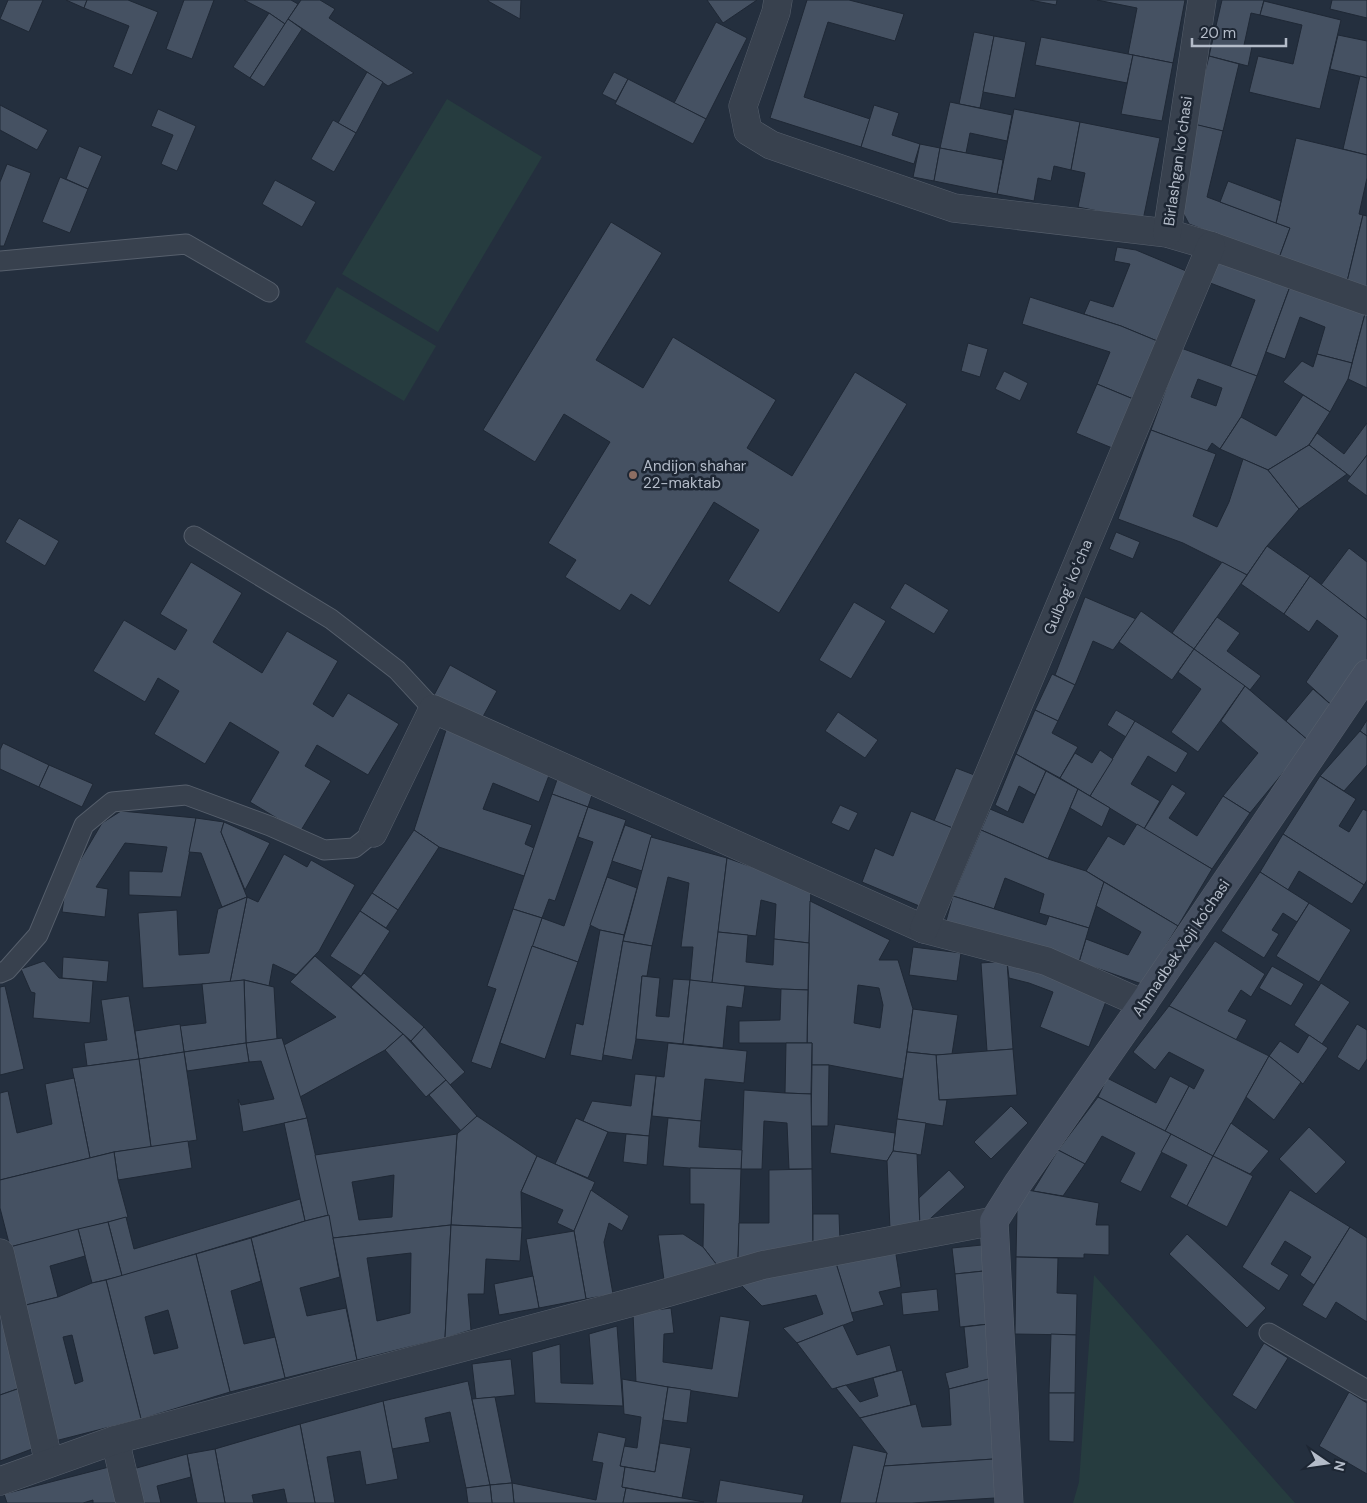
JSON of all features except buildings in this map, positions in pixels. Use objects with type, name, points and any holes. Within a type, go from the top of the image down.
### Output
[{"type":"street","points":[[778,0],[776,12],[743,106],[748,131],[771,145],[954,208],[1167,233]]},
{"type":"street","name":"Birlashgan koʻchasi","points":[[1202,0],[1167,233],[1211,246],[1367,301]]},
{"type":"street","name":"Gulbogʻ koʻcha","points":[[924,929],[1211,246]]},
{"type":"street","name":"Ahmadbek Xoji ko'chasi","points":[[994,1221],[1367,674]]},
{"type":"street","points":[[373,833],[433,709],[924,929],[1046,961],[1143,1004]]},
{"type":"street","points":[[0,1481],[114,1440],[643,1300],[763,1265],[994,1221],[1009,1503]]},
{"type":"street","points":[[0,1253],[49,1463]]},
{"type":"street","points":[[114,1440],[130,1503]]},
{"type":"lane","points":[[0,261],[186,244],[270,292]]},
{"type":"lane","points":[[194,536],[330,619],[397,670],[433,709]]},
{"type":"lane","points":[[0,973],[7,970],[38,935],[84,825],[112,802],[186,796],[270,826],[324,850],[354,848],[373,833]]},
{"type":"lane","points":[[1269,1333],[1367,1390]]},
{"type":"green space","points":[[447,99],[542,157],[438,332],[342,274]]},
{"type":"green space","points":[[337,287],[436,346],[404,401],[305,342]]},
{"type":"green space","points":[[1094,1275],[1295,1503],[1073,1503],[1079,1482]]},
{"type":"place","name":"Andijon shahar 22-maktab","points":[[633,475]]}]
